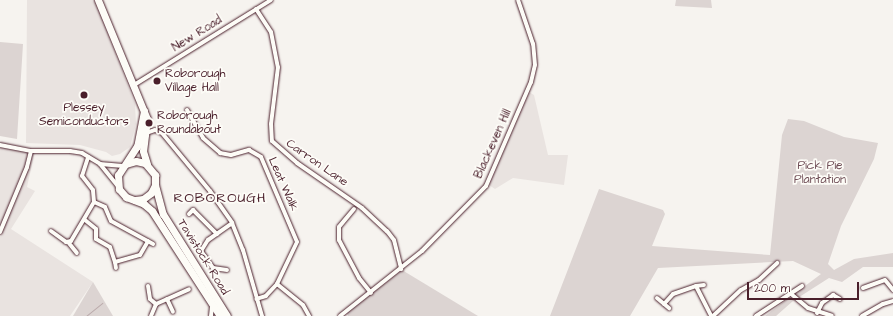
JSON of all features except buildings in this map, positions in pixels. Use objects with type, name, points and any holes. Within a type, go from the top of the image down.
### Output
[{"type":"highway","name":"Tavistock Road","points":[[98,0],[116,48],[134,85],[147,119],[143,151],[147,164],[155,175],[155,185],[163,214],[227,316]]},
{"type":"highway","name":"Tavistock Road","points":[[144,111],[140,139],[118,175],[118,186],[126,197],[135,200],[152,211],[220,316]]},
{"type":"highway","points":[[125,165],[136,161],[147,164]]},
{"type":"highway","points":[[135,200],[148,196],[155,185]]},
{"type":"street","name":"New Road","points":[[134,85],[271,0]]},
{"type":"street","name":"Blackeven Hill","points":[[340,316],[402,268],[458,217],[486,186],[496,167],[531,82],[535,65],[533,44],[518,0]]},
{"type":"street","name":"Carron Lane","points":[[256,9],[271,32],[278,67],[271,124],[272,141],[297,163],[362,208],[387,231],[394,240],[402,268]]},
{"type":"street","name":"Leat Walk","points":[[187,110],[203,138],[220,154],[231,155],[249,150],[261,157],[297,242],[277,284],[266,296],[256,299]]},
{"type":"street","points":[[146,133],[155,130],[162,133],[210,191],[232,224],[248,265],[256,299],[262,316]]},
{"type":"street","points":[[0,145],[31,151],[70,151],[88,157],[100,164],[118,186]]},
{"type":"street","points":[[0,232],[27,167],[31,151]]},
{"type":"street","points":[[68,242],[74,238],[94,202],[93,190],[82,176],[88,157]]},
{"type":"street","points":[[100,164],[125,165]]},
{"type":"street","points":[[94,202],[105,207],[111,221],[154,244]]},
{"type":"street","points":[[189,214],[196,205]]},
{"type":"street","points":[[354,209],[339,227],[339,240],[359,278],[371,293]]},
{"type":"street","points":[[193,210],[217,234]]},
{"type":"street","points":[[85,220],[96,229],[96,239],[110,247],[116,268]]},
{"type":"street","points":[[227,270],[213,268],[201,251],[202,246],[232,224]]},
{"type":"street","points":[[50,231],[68,242],[77,253]]},
{"type":"street","points":[[115,262],[140,255],[148,241]]},
{"type":"street","points":[[696,286],[712,316],[741,290],[759,280],[777,263]]},
{"type":"street","points":[[863,288],[885,280],[893,290]]},
{"type":"street","points":[[277,284],[303,305],[309,316]]},
{"type":"street","points":[[664,304],[673,294],[696,286],[704,285]]},
{"type":"street","points":[[148,286],[150,299],[156,304]]},
{"type":"street","points":[[756,316],[802,286]]},
{"type":"street","points":[[151,316],[156,304],[189,289]]},
{"type":"street","points":[[817,313],[822,303],[837,290]]},
{"type":"street","points":[[790,293],[798,301],[817,313],[832,316]]},
{"type":"street","points":[[833,295],[840,299]]},
{"type":"street","points":[[208,298],[212,308],[211,316]]},
{"type":"street","points":[[657,298],[669,308]]},
{"type":"street","points":[[167,299],[173,312]]},
{"type":"street","points":[[862,316],[883,304],[893,301]]},
{"type":"shaded area","points":[[27,0],[95,0],[135,104],[136,124],[130,147],[120,154],[112,156],[106,152],[80,145],[26,143]]},
{"type":"shaded area","points":[[529,92],[534,95],[548,155],[568,155],[564,185],[513,178],[495,189],[489,185]]},
{"type":"shaded area","points":[[0,144],[35,151],[27,187],[35,191],[11,229],[93,282],[70,316],[0,316]]},
{"type":"green space","points":[[676,0],[711,0],[712,8],[675,6]]},
{"type":"green space","points":[[0,42],[23,44],[17,139],[0,136]]},
{"type":"green space","name":"Pick Pie Plantation","points":[[788,119],[804,121],[844,137],[878,143],[874,159],[841,226],[828,264],[834,270],[854,259],[893,253],[893,267],[863,267],[842,282],[829,278],[793,301],[776,316],[765,316],[821,274],[793,261],[658,268],[630,316],[550,316],[599,189],[663,210],[665,214],[652,246],[770,255],[782,135]]},
{"type":"green space","points":[[402,270],[478,316],[348,316],[347,313]]},
{"type":"green space","points":[[93,282],[113,316],[73,316]]},
{"type":"waterway","points":[[86,316],[102,303]]},
{"type":"place","name":"Roborough Village Hall","points":[[157,81]]},
{"type":"place","name":"Plessey Semiconductors","points":[[84,95]]},
{"type":"place","name":"Roborough Roundabout","points":[[149,123]]},
{"type":"district","name":"ROBOROUGH","points":[[220,198]]}]
